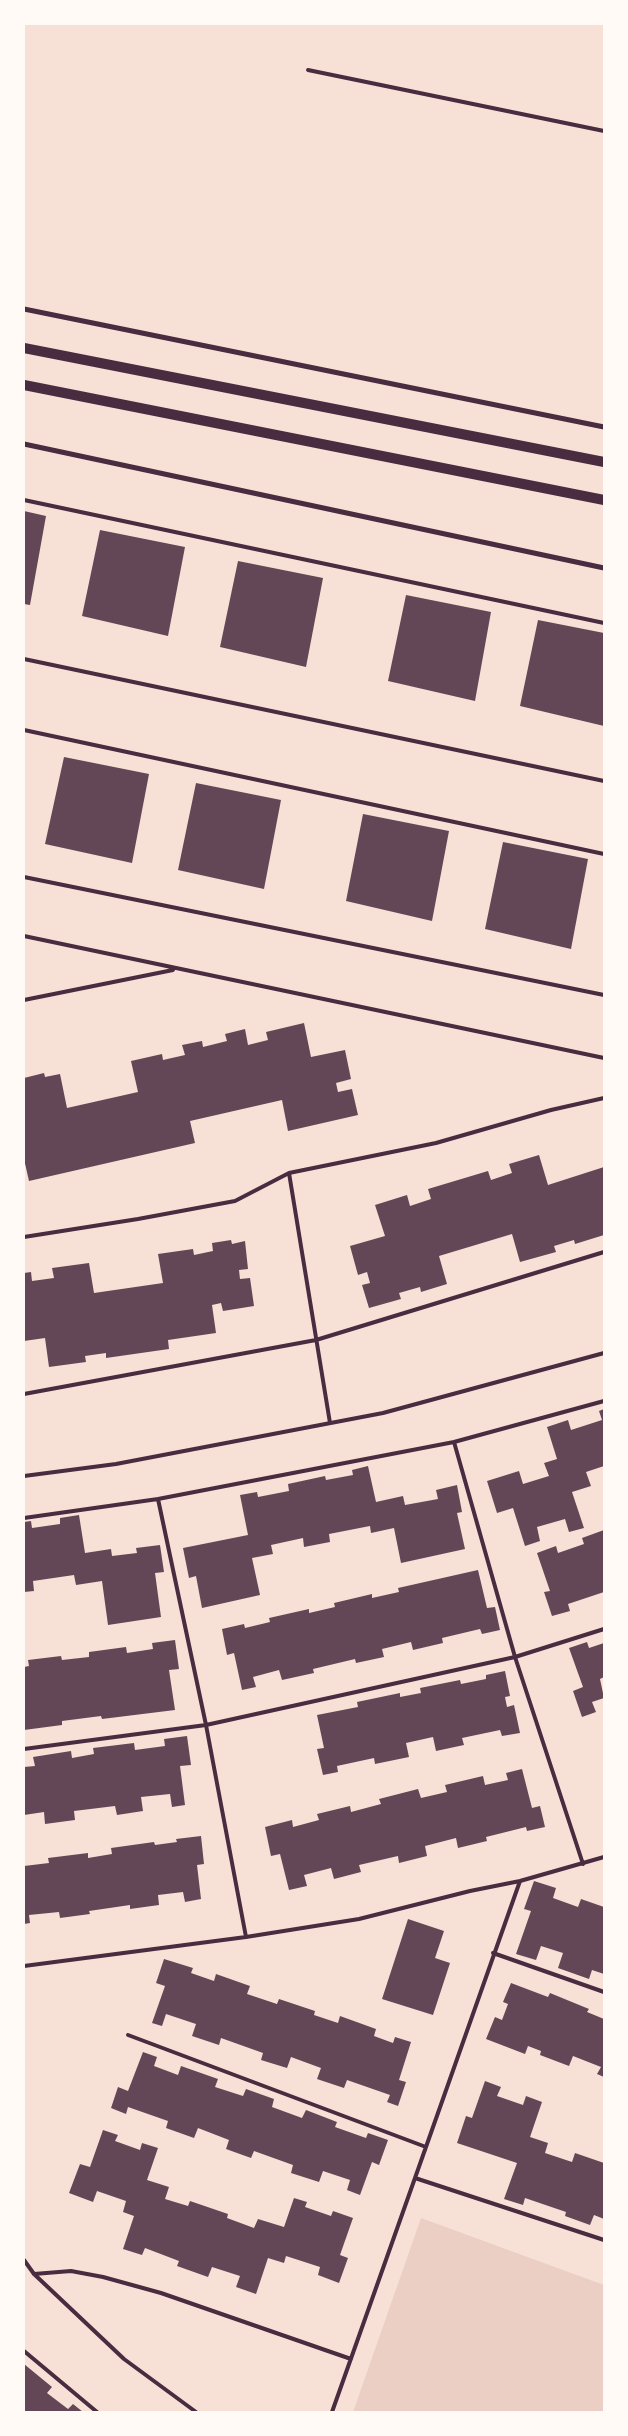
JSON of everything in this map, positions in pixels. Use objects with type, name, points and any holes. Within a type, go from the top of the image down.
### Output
[{"type":"main road","points":[[24,348],[604,462]]},
{"type":"main road","points":[[24,385],[604,500]]},
{"type":"street","points":[[24,309],[604,427]]},
{"type":"street","points":[[24,444],[604,568]]},
{"type":"lane","points":[[308,70],[604,131]]},
{"type":"lane","points":[[24,500],[604,623]]},
{"type":"lane","points":[[24,658],[604,781]]},
{"type":"lane","points":[[24,730],[604,854]]},
{"type":"lane","points":[[24,877],[604,995]]},
{"type":"lane","points":[[24,936],[604,1058]]},
{"type":"lane","points":[[24,1000],[175,969]]},
{"type":"lane","points":[[24,1237],[138,1220],[235,1201],[289,1172],[436,1143],[551,1110],[604,1098]]},
{"type":"lane","points":[[289,1172],[330,1423]]},
{"type":"lane","points":[[24,1394],[316,1340],[604,1252]]},
{"type":"lane","points":[[24,1476],[116,1464],[383,1413],[604,1353]]},
{"type":"lane","points":[[24,1518],[158,1499],[454,1442],[604,1401]]},
{"type":"lane","points":[[454,1442],[516,1658],[583,1864]]},
{"type":"lane","points":[[158,1499],[206,1725],[246,1937]]},
{"type":"lane","points":[[24,1749],[206,1725],[516,1658],[604,1628]]},
{"type":"lane","points":[[24,1966],[246,1937],[359,1919],[470,1891],[520,1881],[604,1857]]},
{"type":"lane","points":[[332,2412],[520,1881]]},
{"type":"lane","points":[[493,1953],[604,1992]]},
{"type":"lane","points":[[128,2035],[426,2147]]},
{"type":"lane","points":[[415,2178],[604,2240]]},
{"type":"lane","points":[[24,2260],[34,2274],[124,2359],[196,2412]]},
{"type":"lane","points":[[34,2274],[71,2271],[103,2277],[161,2294],[351,2359]]},
{"type":"lane","points":[[24,2351],[97,2412]]},
{"type":"shaded area","points":[[421,2218],[604,2285],[604,2412],[353,2412]]},
{"type":"building","points":[[24,511],[46,516],[30,605],[24,604]]},
{"type":"building","points":[[100,530],[185,547],[168,636],[82,616]]},
{"type":"building","points":[[238,561],[323,578],[306,667],[220,647]]},
{"type":"building","points":[[406,595],[491,612],[475,701],[388,681]]},
{"type":"building","points":[[538,620],[604,633],[604,726],[520,706]]},
{"type":"building","points":[[64,757],[149,774],[132,863],[45,844]]},
{"type":"building","points":[[196,783],[281,800],[264,889],[178,870]]},
{"type":"building","points":[[363,814],[449,831],[432,921],[346,901]]},
{"type":"building","points":[[503,842],[588,859],[571,949],[485,929]]},
{"type":"building","points":[[304,1023],[311,1057],[345,1050],[351,1079],[336,1083],[338,1092],[352,1089],[358,1115],[288,1131],[282,1100],[190,1121],[195,1143],[29,1181],[24,1159],[24,1078],[44,1073],[45,1077],[60,1074],[67,1108],[138,1092],[131,1061],[162,1054],[163,1060],[185,1055],[182,1045],[202,1041],[203,1047],[227,1041],[225,1034],[245,1029],[248,1045],[268,1040],[266,1032]]},
{"type":"building","points":[[539,1155],[548,1185],[604,1167],[604,1235],[575,1244],[574,1240],[554,1246],[556,1252],[520,1262],[512,1234],[439,1256],[447,1284],[421,1292],[420,1287],[399,1293],[401,1299],[369,1308],[362,1285],[370,1283],[367,1272],[358,1275],[350,1246],[385,1236],[375,1205],[407,1195],[410,1206],[431,1199],[428,1189],[488,1171],[491,1180],[512,1173],[509,1164]]},
{"type":"building","points":[[231,1240],[232,1244],[245,1241],[248,1269],[239,1270],[240,1279],[250,1278],[254,1306],[223,1311],[221,1303],[212,1305],[216,1333],[168,1340],[169,1349],[106,1358],[106,1353],[85,1356],[86,1362],[49,1367],[45,1338],[24,1341],[24,1273],[31,1272],[32,1281],[54,1278],[52,1268],[89,1263],[94,1293],[163,1283],[158,1254],[193,1249],[194,1255],[213,1251],[212,1243]]},
{"type":"building","points":[[604,1409],[604,1466],[586,1472],[591,1486],[572,1492],[584,1528],[569,1532],[565,1519],[537,1527],[540,1541],[525,1546],[513,1508],[497,1513],[487,1481],[519,1471],[523,1484],[549,1476],[544,1463],[557,1459],[547,1427],[568,1420],[571,1430],[602,1420],[599,1411]]},
{"type":"building","points":[[368,1466],[376,1502],[403,1496],[405,1505],[438,1499],[436,1490],[457,1485],[462,1512],[457,1513],[465,1549],[401,1563],[394,1528],[371,1533],[370,1526],[329,1534],[330,1542],[304,1547],[303,1538],[271,1545],[273,1554],[252,1558],[260,1595],[202,1608],[196,1576],[189,1578],[183,1548],[248,1535],[240,1495],[257,1492],[258,1497],[289,1491],[288,1484],[325,1476],[326,1480],[353,1475],[352,1470]]},
{"type":"building","points":[[79,1515],[85,1553],[111,1549],[112,1556],[137,1553],[136,1548],[160,1545],[164,1572],[155,1573],[161,1617],[108,1625],[102,1581],[76,1585],[74,1575],[33,1581],[34,1591],[24,1592],[24,1522],[31,1521],[32,1528],[60,1524],[60,1518]]},
{"type":"building","points":[[604,1530],[604,1592],[568,1604],[570,1611],[552,1616],[544,1592],[550,1591],[537,1553],[556,1546],[558,1553],[584,1544],[582,1538]]},
{"type":"building","points":[[478,1570],[487,1608],[495,1607],[500,1630],[482,1634],[480,1629],[442,1638],[443,1643],[413,1650],[411,1642],[382,1649],[384,1657],[356,1663],[355,1659],[313,1669],[314,1673],[282,1680],[279,1670],[253,1677],[256,1687],[242,1690],[234,1653],[227,1655],[222,1629],[244,1624],[245,1628],[270,1622],[269,1618],[309,1609],[309,1613],[335,1607],[334,1603],[372,1594],[372,1598],[399,1592],[398,1588]]},
{"type":"building","points":[[175,1640],[179,1669],[169,1670],[175,1710],[102,1719],[101,1716],[62,1721],[62,1725],[24,1730],[24,1667],[29,1666],[28,1660],[61,1656],[62,1660],[89,1657],[89,1652],[126,1647],[127,1653],[153,1649],[152,1643]]},
{"type":"building","points":[[587,1642],[589,1648],[604,1643],[604,1677],[600,1679],[604,1698],[592,1702],[596,1712],[582,1717],[573,1691],[583,1687],[569,1648]]},
{"type":"building","points":[[505,1671],[510,1696],[505,1697],[507,1707],[514,1705],[520,1733],[502,1736],[500,1730],[462,1738],[464,1745],[436,1751],[433,1737],[406,1743],[409,1757],[375,1764],[374,1758],[337,1766],[338,1772],[323,1775],[317,1749],[324,1748],[317,1715],[358,1707],[357,1702],[400,1693],[400,1697],[421,1693],[420,1688],[460,1680],[461,1684],[486,1679],[486,1675]]},
{"type":"building","points":[[187,1736],[191,1765],[180,1766],[185,1805],[172,1807],[170,1794],[141,1797],[143,1811],[117,1815],[115,1806],[74,1811],[75,1820],[45,1824],[44,1812],[24,1815],[24,1767],[35,1766],[33,1757],[71,1751],[72,1758],[94,1754],[93,1748],[134,1743],[135,1750],[165,1746],[164,1739]]},
{"type":"building","points":[[522,1769],[532,1808],[540,1806],[545,1827],[527,1831],[526,1827],[486,1837],[487,1841],[458,1848],[456,1838],[425,1846],[427,1856],[399,1863],[398,1856],[359,1865],[361,1872],[334,1879],[331,1868],[304,1875],[307,1886],[289,1890],[280,1854],[271,1856],[265,1827],[292,1820],[293,1827],[319,1820],[317,1814],[350,1806],[351,1812],[381,1804],[379,1799],[418,1789],[421,1798],[447,1792],[445,1785],[483,1776],[485,1785],[508,1780],[506,1773]]},
{"type":"building","points":[[201,1836],[204,1864],[197,1865],[201,1899],[185,1902],[183,1892],[158,1895],[159,1905],[130,1909],[130,1905],[89,1911],[90,1914],[60,1918],[59,1912],[29,1915],[30,1923],[24,1924],[24,1866],[49,1863],[48,1858],[88,1853],[88,1858],[112,1854],[111,1848],[154,1842],[155,1845],[177,1842],[176,1839]]},
{"type":"building","points":[[534,1881],[556,1888],[553,1898],[578,1907],[581,1899],[604,1907],[604,1974],[592,1970],[589,1979],[558,1968],[563,1953],[541,1946],[536,1960],[516,1954],[531,1911],[524,1909]]},
{"type":"building","points":[[408,1919],[444,1931],[435,1958],[450,1963],[433,2015],[382,1999]]},
{"type":"building","points":[[164,1959],[193,1968],[191,1973],[214,1981],[216,1974],[250,1986],[247,1994],[277,2004],[279,1999],[315,2011],[314,2015],[338,2023],[340,2016],[376,2029],[374,2036],[393,2043],[395,2037],[411,2042],[399,2080],[406,2082],[398,2106],[387,2102],[390,2095],[347,2080],[344,2088],[317,2079],[321,2068],[291,2057],[287,2068],[261,2060],[263,2053],[221,2038],[219,2045],[192,2036],[196,2024],[166,2014],[162,2026],[152,2023],[165,1986],[156,1983]]},
{"type":"building","points":[[511,1983],[548,1997],[550,1993],[589,2009],[587,2012],[604,2019],[604,2077],[597,2074],[601,2067],[573,2056],[569,2066],[540,2055],[541,2051],[528,2046],[525,2054],[486,2039],[495,2017],[502,2020],[508,2004],[503,2002]]},
{"type":"building","points":[[143,2052],[157,2057],[154,2066],[178,2075],[181,2066],[218,2079],[215,2087],[243,2096],[246,2089],[274,2099],[272,2107],[302,2118],[306,2110],[337,2122],[335,2127],[366,2138],[368,2133],[388,2140],[379,2165],[372,2162],[360,2195],[347,2190],[350,2180],[323,2171],[319,2182],[291,2173],[293,2165],[254,2151],[251,2158],[226,2149],[229,2140],[198,2128],[194,2138],[166,2128],[168,2121],[128,2107],[126,2114],[111,2108],[118,2087],[128,2091]]},
{"type":"building","points":[[485,2081],[501,2087],[497,2096],[523,2105],[526,2096],[542,2102],[530,2137],[548,2143],[545,2153],[572,2162],[575,2153],[604,2163],[604,2219],[594,2215],[590,2225],[565,2216],[566,2212],[525,2198],[523,2205],[504,2199],[517,2163],[457,2143],[466,2116],[472,2118]]},
{"type":"building","points":[[103,2130],[118,2135],[115,2141],[140,2150],[142,2143],[158,2148],[147,2180],[169,2187],[165,2199],[188,2206],[190,2201],[228,2214],[227,2218],[254,2228],[258,2219],[284,2227],[294,2198],[307,2202],[305,2207],[331,2216],[333,2211],[353,2218],[340,2255],[348,2258],[339,2283],[318,2275],[320,2267],[286,2256],[284,2263],[268,2258],[256,2294],[236,2287],[240,2276],[212,2267],[208,2277],[177,2266],[179,2261],[145,2248],[142,2255],[123,2249],[134,2216],[123,2212],[126,2201],[97,2191],[93,2202],[69,2193],[80,2164],[90,2167]]},
{"type":"building","points":[[24,2364],[52,2387],[47,2393],[68,2409],[73,2404],[83,2412],[24,2412]]}]
